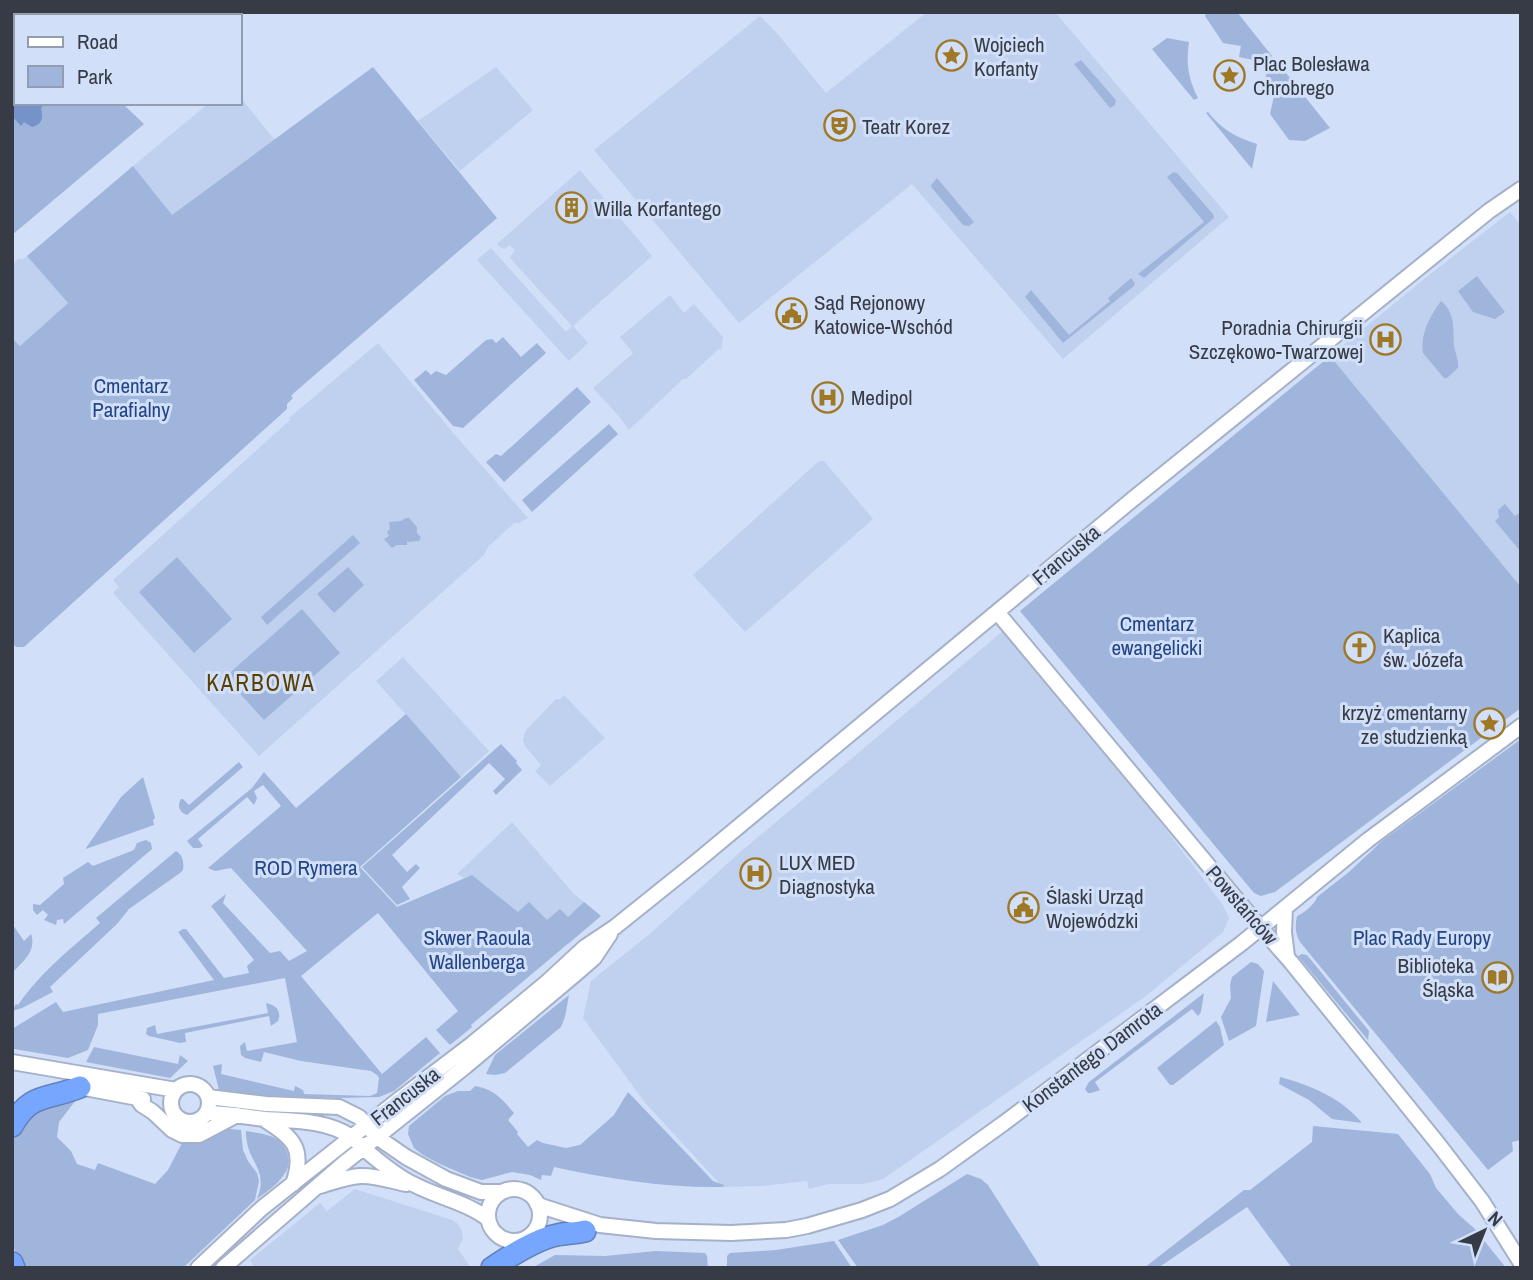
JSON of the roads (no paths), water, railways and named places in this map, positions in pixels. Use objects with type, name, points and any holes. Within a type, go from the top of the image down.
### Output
[{"type":"highway","points":[[12,1126],[21,1112],[37,1099],[65,1094],[79,1087]]},
{"type":"highway","points":[[492,1268],[545,1239],[593,1228]]},
{"type":"street","name":"Francuska","points":[[223,1268],[316,1188],[357,1142],[366,1125],[472,1044],[585,947],[615,927],[696,862],[1316,349],[1489,211],[1521,189]]},
{"type":"street","name":"Powstańców","points":[[997,612],[1439,1144],[1482,1202],[1521,1263]]},
{"type":"street","name":"Konstantego Damrota","points":[[532,1233],[556,1226],[719,1233],[786,1230],[828,1221],[890,1199],[940,1169],[1004,1123],[1261,928],[1368,839],[1521,726]]},
{"type":"street","points":[[1285,908],[1287,958]]},
{"type":"street","name":"Francuska","points":[[198,1268],[235,1232],[293,1184],[357,1142],[377,1137],[467,1066],[594,958],[615,927]]},
{"type":"street","points":[[12,1062],[176,1090]]},
{"type":"street","points":[[79,1087],[136,1097],[171,1109],[179,1119],[191,1123],[207,1113],[208,1097],[195,1085],[182,1086],[171,1099],[171,1109]]},
{"type":"street","points":[[136,1097],[172,1130],[183,1135],[199,1135],[237,1115]]},
{"type":"street","points":[[208,1097],[266,1104],[339,1107],[359,1117],[377,1137],[397,1151],[446,1179],[481,1192],[512,1189],[525,1191],[537,1204],[540,1216],[532,1233],[520,1240],[505,1239],[495,1232],[488,1219],[476,1211],[413,1185],[359,1176],[316,1188]]},
{"type":"street","points":[[207,1113],[303,1121],[341,1131],[413,1185]]},
{"type":"street","points":[[397,1151],[398,1130],[407,1115]]},
{"type":"street","points":[[264,1119],[280,1129],[295,1145],[299,1164],[293,1184]]},
{"type":"street","points":[[488,1219],[491,1203],[502,1192]]},
{"type":"street","name":"Powstańców","points":[[1482,1202],[1521,1243]]},
{"type":"street","name":"Konstantego Damrota","points":[[537,1204],[593,1228]]},
{"type":"place","name":"Wojciech Korfanty","points":[[951,56]]},
{"type":"place","name":"Plac Bolesława Chrobrego","points":[[1230,75]]},
{"type":"place","name":"Teatr Korez","points":[[839,126]]},
{"type":"place","name":"Willa Korfantego","points":[[571,208]]},
{"type":"place","name":"Sąd Rejonowy Katowice-Wschód","points":[[791,314]]},
{"type":"place","name":"Poradnia Chirurgii Szczękowo-Twarzowej","points":[[1386,339]]},
{"type":"place","name":"Medipol","points":[[828,397]]},
{"type":"place","name":"Kaplica św. Józefa","points":[[1360,647]]},
{"type":"place","name":"krzyż cmentarny ze studzienką","points":[[1490,724]]},
{"type":"place","name":"LUX MED Diagnostyka","points":[[756,874]]},
{"type":"place","name":"Ślaski Urząd Wojewódzki","points":[[1023,908]]},
{"type":"place","name":"Biblioteka Śląska","points":[[1497,977]]},
{"type":"district","name":"KARBOWA","points":[[261,682]]},
{"type":"park label","name":"Cmentarz Parafialny","points":[[131,397]]},
{"type":"park label","name":"Cmentarz ewangelicki","points":[[1157,635]]},
{"type":"park label","name":"ROD Rymera","points":[[306,867]]},
{"type":"park label","name":"Plac Rady Europy","points":[[1422,937]]},
{"type":"park label","name":"Skwer Raoula Wallenberga","points":[[477,949]]}]
